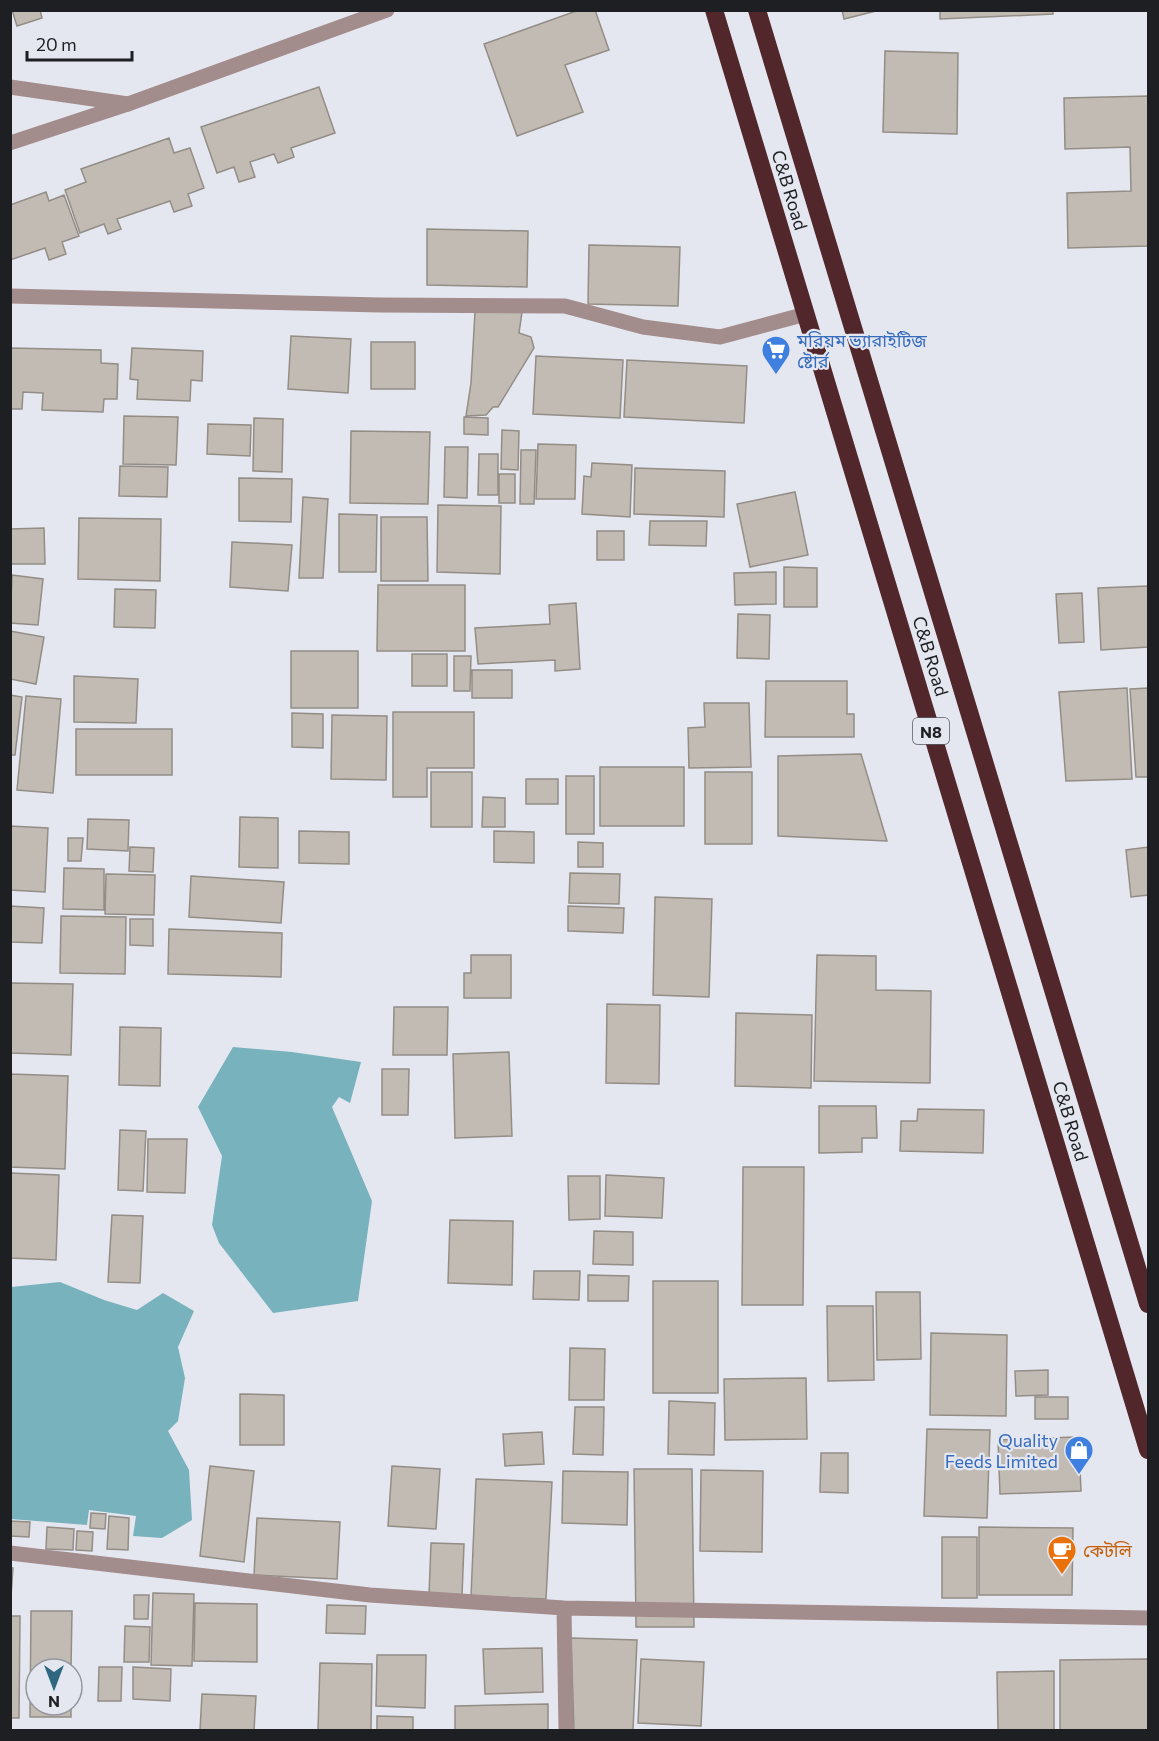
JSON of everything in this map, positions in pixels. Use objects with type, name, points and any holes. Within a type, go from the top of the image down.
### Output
[{"type":"highway","name":"C&B Road","points":[[714,10],[1149,1450]]},
{"type":"highway","name":"C&B Road","points":[[757,10],[1149,1304]]},
{"type":"street","points":[[10,143],[128,104],[387,10]]},
{"type":"street","points":[[10,87],[128,104]]},
{"type":"street","points":[[10,296],[380,305],[565,306],[643,327],[720,337],[806,315]]},
{"type":"street","points":[[10,1553],[370,1595],[564,1608],[1149,1618]]},
{"type":"street","points":[[564,1608],[566,1731]]},
{"type":"water","points":[[233,1047],[292,1052],[361,1062],[350,1103],[339,1097],[332,1107],[372,1201],[358,1301],[273,1313],[219,1243],[212,1225],[222,1156],[198,1107]]},
{"type":"water","points":[[60,1282],[104,1300],[137,1310],[163,1293],[194,1311],[178,1347],[185,1378],[178,1421],[168,1431],[189,1470],[192,1520],[162,1538],[133,1536],[136,1516],[89,1510],[87,1525],[11,1519],[11,1287]]},
{"type":"building","points":[[12,10],[40,10],[42,18],[17,26]]},
{"type":"building","points":[[579,10],[595,10],[609,50],[565,65],[583,112],[517,136],[484,44]]},
{"type":"building","points":[[842,10],[880,10],[844,19]]},
{"type":"building","points":[[940,10],[1053,10],[1053,14],[940,19]]},
{"type":"building","points":[[885,51],[958,53],[957,134],[883,132]]},
{"type":"building","points":[[319,87],[335,133],[291,148],[294,157],[278,163],[274,154],[250,162],[255,177],[239,182],[234,167],[217,173],[201,127]]},
{"type":"building","points":[[1148,96],[1148,246],[1068,248],[1067,193],[1131,191],[1130,147],[1065,149],[1064,98]]},
{"type":"building","points":[[169,138],[174,153],[190,148],[204,188],[188,194],[192,206],[174,212],[170,201],[117,219],[121,229],[108,234],[104,224],[80,233],[65,190],[86,182],[81,169]]},
{"type":"building","points":[[46,192],[49,201],[64,195],[79,236],[62,242],[66,254],[49,260],[45,248],[10,260],[10,205]]},
{"type":"building","points":[[427,229],[528,231],[527,287],[427,285]]},
{"type":"building","points":[[589,245],[680,247],[678,306],[588,304]]},
{"type":"building","points":[[475,312],[522,312],[519,333],[531,337],[534,348],[498,407],[493,407],[486,415],[466,416],[471,383]]},
{"type":"building","points":[[291,336],[351,339],[348,393],[288,389]]},
{"type":"building","points":[[371,342],[415,342],[415,389],[371,389]]},
{"type":"building","points":[[10,348],[101,350],[101,363],[118,364],[117,399],[104,399],[103,412],[42,410],[43,393],[23,392],[22,409],[10,409]]},
{"type":"building","points":[[132,348],[203,351],[202,381],[191,380],[190,401],[137,399],[138,380],[130,379]]},
{"type":"building","points":[[536,356],[623,360],[620,418],[533,414]]},
{"type":"building","points":[[627,360],[747,366],[744,423],[624,417]]},
{"type":"building","points":[[124,416],[178,417],[176,465],[123,464]]},
{"type":"building","points":[[464,417],[488,418],[488,435],[464,434]]},
{"type":"building","points":[[254,418],[283,419],[282,472],[253,471]]},
{"type":"building","points":[[208,424],[251,425],[250,456],[207,454]]},
{"type":"building","points":[[502,430],[519,431],[518,470],[501,469]]},
{"type":"building","points":[[351,431],[430,432],[428,504],[350,503]]},
{"type":"building","points":[[538,444],[576,445],[575,499],[536,499]]},
{"type":"building","points":[[445,447],[468,447],[467,498],[444,497]]},
{"type":"building","points":[[521,450],[536,450],[534,504],[520,504]]},
{"type":"building","points":[[479,454],[498,454],[498,495],[478,495]]},
{"type":"building","points":[[592,463],[632,465],[630,517],[582,514],[584,476],[591,477]]},
{"type":"building","points":[[120,466],[168,467],[167,497],[119,496]]},
{"type":"building","points":[[635,468],[725,471],[724,517],[634,514]]},
{"type":"building","points":[[499,474],[515,474],[515,503],[499,503]]},
{"type":"building","points":[[239,478],[292,479],[291,522],[239,521]]},
{"type":"building","points":[[795,492],[808,555],[750,567],[737,504]]},
{"type":"building","points":[[303,497],[328,499],[323,578],[299,578]]},
{"type":"building","points":[[438,505],[501,506],[500,574],[437,572]]},
{"type":"building","points":[[339,514],[377,515],[376,572],[339,572]]},
{"type":"building","points":[[381,517],[427,517],[428,581],[381,581]]},
{"type":"building","points":[[79,518],[161,519],[160,581],[78,579]]},
{"type":"building","points":[[650,521],[707,521],[706,546],[649,545]]},
{"type":"building","points":[[44,528],[45,564],[11,564],[10,529]]},
{"type":"building","points":[[597,531],[624,531],[624,560],[597,560]]},
{"type":"building","points":[[232,542],[292,545],[288,591],[230,587]]},
{"type":"building","points":[[784,567],[817,568],[817,607],[784,607]]},
{"type":"building","points":[[776,572],[776,604],[735,605],[734,573]]},
{"type":"building","points":[[12,575],[43,579],[38,625],[10,623]]},
{"type":"building","points":[[378,585],[465,585],[465,651],[377,651]]},
{"type":"building","points":[[1148,586],[1148,647],[1101,650],[1098,588]]},
{"type":"building","points":[[115,589],[156,590],[155,628],[114,627]]},
{"type":"building","points":[[1082,593],[1084,642],[1059,643],[1056,594]]},
{"type":"building","points":[[576,603],[580,669],[555,671],[555,660],[478,664],[475,628],[550,624],[549,605]]},
{"type":"building","points":[[738,614],[770,615],[769,659],[737,658]]},
{"type":"building","points":[[10,631],[44,637],[36,684],[10,679]]},
{"type":"building","points":[[291,651],[358,651],[358,708],[291,708]]},
{"type":"building","points":[[412,654],[447,654],[447,686],[412,686]]},
{"type":"building","points":[[454,656],[471,656],[470,691],[454,691]]},
{"type":"building","points":[[472,670],[512,670],[512,698],[472,698]]},
{"type":"building","points":[[74,676],[138,679],[136,723],[74,722]]},
{"type":"building","points":[[766,681],[847,681],[847,714],[854,714],[854,737],[765,737]]},
{"type":"building","points":[[1127,688],[1132,779],[1066,781],[1059,692]]},
{"type":"building","points":[[1148,688],[1148,777],[1136,777],[1130,689]]},
{"type":"building","points":[[10,695],[22,697],[15,755],[10,755]]},
{"type":"building","points":[[26,696],[61,699],[53,793],[17,790]]},
{"type":"building","points":[[704,703],[749,703],[751,767],[689,768],[688,728],[705,727]]},
{"type":"building","points":[[393,712],[474,712],[474,768],[427,768],[427,797],[393,797]]},
{"type":"building","points":[[292,713],[323,714],[323,748],[292,747]]},
{"type":"building","points":[[332,715],[387,716],[386,780],[331,779]]},
{"type":"building","points":[[76,729],[172,729],[172,775],[76,775]]},
{"type":"building","points":[[861,754],[887,841],[778,836],[778,756]]},
{"type":"building","points":[[600,767],[684,767],[684,826],[600,826]]},
{"type":"building","points":[[431,772],[472,772],[472,827],[431,827]]},
{"type":"building","points":[[705,772],[752,772],[752,844],[705,844]]},
{"type":"building","points":[[566,776],[594,776],[594,834],[566,834]]},
{"type":"building","points":[[526,779],[558,779],[558,804],[526,804]]},
{"type":"building","points":[[483,797],[505,798],[505,827],[482,827]]},
{"type":"building","points":[[240,817],[278,818],[278,868],[239,867]]},
{"type":"building","points":[[88,819],[129,820],[128,851],[87,849]]},
{"type":"building","points":[[10,826],[48,828],[45,892],[10,890]]},
{"type":"building","points":[[299,831],[349,832],[349,864],[299,863]]},
{"type":"building","points":[[494,831],[534,832],[534,863],[494,862]]},
{"type":"building","points":[[68,838],[83,838],[81,861],[68,861]]},
{"type":"building","points":[[578,842],[603,843],[603,867],[578,867]]},
{"type":"building","points":[[130,847],[154,848],[153,872],[129,871]]},
{"type":"building","points":[[1148,847],[1148,895],[1131,897],[1126,850]]},
{"type":"building","points":[[64,868],[104,869],[104,910],[63,909]]},
{"type":"building","points":[[570,873],[620,874],[619,904],[569,903]]},
{"type":"building","points":[[106,874],[155,875],[154,915],[105,914]]},
{"type":"building","points":[[191,876],[284,882],[281,923],[189,917]]},
{"type":"building","points":[[655,897],[712,899],[709,997],[653,995]]},
{"type":"building","points":[[10,906],[44,908],[42,943],[10,942]]},
{"type":"building","points":[[568,906],[624,908],[623,933],[568,931]]},
{"type":"building","points":[[61,916],[126,917],[125,974],[60,973]]},
{"type":"building","points":[[130,919],[153,919],[153,946],[130,945]]},
{"type":"building","points":[[169,929],[282,933],[281,977],[168,974]]},
{"type":"building","points":[[471,955],[511,955],[511,998],[464,998],[464,973],[471,973]]},
{"type":"building","points":[[817,955],[876,956],[876,990],[931,991],[930,1083],[814,1081]]},
{"type":"building","points":[[10,983],[73,984],[71,1055],[10,1053]]},
{"type":"building","points":[[607,1004],[660,1005],[659,1084],[606,1083]]},
{"type":"building","points":[[394,1007],[448,1007],[447,1055],[393,1055]]},
{"type":"building","points":[[736,1013],[812,1015],[811,1088],[735,1086]]},
{"type":"building","points":[[120,1027],[161,1028],[160,1086],[119,1085]]},
{"type":"building","points":[[509,1052],[512,1136],[455,1138],[453,1054]]},
{"type":"building","points":[[382,1069],[409,1069],[408,1115],[382,1115]]},
{"type":"building","points":[[10,1074],[68,1076],[65,1169],[10,1167]]},
{"type":"building","points":[[819,1106],[876,1106],[877,1138],[862,1138],[862,1152],[819,1153]]},
{"type":"building","points":[[918,1109],[984,1110],[983,1153],[900,1151],[901,1121],[917,1121]]},
{"type":"building","points":[[120,1130],[146,1131],[143,1191],[118,1190]]},
{"type":"building","points":[[148,1139],[187,1139],[185,1193],[147,1192]]},
{"type":"building","points":[[743,1167],[804,1167],[803,1305],[742,1305]]},
{"type":"building","points":[[10,1173],[59,1175],[56,1260],[10,1258]]},
{"type":"building","points":[[606,1175],[664,1178],[662,1218],[605,1216]]},
{"type":"building","points":[[568,1176],[600,1176],[600,1219],[569,1220]]},
{"type":"building","points":[[112,1215],[143,1216],[140,1283],[108,1282]]},
{"type":"building","points":[[450,1220],[513,1221],[512,1285],[448,1283]]},
{"type":"building","points":[[594,1231],[633,1232],[633,1265],[593,1264]]},
{"type":"building","points":[[534,1271],[580,1271],[579,1300],[533,1299]]},
{"type":"building","points":[[588,1275],[629,1276],[628,1301],[588,1301]]},
{"type":"building","points":[[653,1281],[718,1281],[718,1393],[653,1393]]},
{"type":"building","points":[[876,1292],[920,1292],[921,1359],[877,1360]]},
{"type":"building","points":[[827,1306],[873,1306],[874,1380],[828,1381]]},
{"type":"building","points":[[931,1333],[1007,1335],[1006,1416],[930,1415]]},
{"type":"building","points":[[570,1348],[605,1349],[604,1400],[569,1400]]},
{"type":"building","points":[[1048,1370],[1048,1395],[1016,1396],[1015,1371]]},
{"type":"building","points":[[806,1378],[807,1439],[725,1440],[724,1379]]},
{"type":"building","points":[[240,1394],[284,1395],[284,1445],[240,1445]]},
{"type":"building","points":[[1035,1397],[1068,1397],[1068,1419],[1035,1419]]},
{"type":"building","points":[[669,1401],[715,1403],[714,1455],[668,1454]]},
{"type":"building","points":[[575,1407],[604,1407],[603,1455],[573,1454]]},
{"type":"building","points":[[927,1429],[990,1430],[987,1518],[924,1516]]},
{"type":"building","points":[[542,1432],[544,1464],[505,1466],[503,1434]]},
{"type":"building","points":[[1073,1437],[1074,1469],[1080,1469],[1081,1491],[1000,1494],[998,1440]]},
{"type":"building","points":[[821,1453],[848,1453],[848,1493],[820,1492]]},
{"type":"building","points":[[210,1466],[254,1471],[244,1562],[200,1556]]},
{"type":"building","points":[[392,1466],[440,1469],[436,1529],[388,1526]]},
{"type":"building","points":[[634,1469],[692,1469],[694,1627],[636,1627]]},
{"type":"building","points":[[701,1470],[763,1471],[762,1552],[700,1551]]},
{"type":"building","points":[[563,1471],[628,1472],[627,1525],[562,1523]]},
{"type":"building","points":[[476,1479],[552,1482],[546,1599],[471,1596]]},
{"type":"building","points":[[91,1513],[106,1514],[105,1529],[90,1528]]},
{"type":"building","points":[[109,1516],[129,1518],[128,1550],[107,1549]]},
{"type":"building","points":[[257,1518],[340,1522],[337,1579],[254,1575]]},
{"type":"building","points":[[10,1521],[30,1522],[29,1537],[10,1536]]},
{"type":"building","points":[[47,1527],[74,1529],[73,1550],[46,1549]]},
{"type":"building","points":[[979,1527],[1073,1528],[1072,1595],[979,1595]]},
{"type":"building","points":[[77,1531],[93,1532],[92,1551],[76,1550]]},
{"type":"building","points":[[942,1537],[977,1537],[977,1598],[942,1598]]},
{"type":"building","points":[[431,1543],[464,1544],[462,1596],[429,1595]]},
{"type":"building","points":[[10,1567],[13,1568],[11,1597],[10,1597]]},
{"type":"building","points":[[153,1593],[194,1594],[192,1666],[151,1665]]},
{"type":"building","points":[[134,1595],[149,1595],[148,1619],[134,1619]]},
{"type":"building","points":[[195,1603],[257,1604],[257,1662],[194,1661]]},
{"type":"building","points":[[327,1605],[366,1606],[365,1634],[326,1633]]},
{"type":"building","points":[[31,1611],[72,1611],[71,1657],[31,1657]]},
{"type":"building","points":[[10,1616],[20,1616],[19,1718],[10,1718]]},
{"type":"building","points":[[125,1626],[150,1627],[149,1662],[124,1662]]},
{"type":"building","points":[[571,1638],[637,1640],[633,1730],[574,1730]]},
{"type":"building","points":[[542,1648],[543,1692],[485,1694],[483,1649]]},
{"type":"building","points":[[377,1655],[426,1655],[425,1708],[376,1706]]},
{"type":"building","points":[[641,1659],[704,1662],[701,1726],[638,1723]]},
{"type":"building","points":[[1148,1659],[1148,1730],[1060,1730],[1060,1660]]},
{"type":"building","points":[[320,1663],[372,1664],[371,1730],[318,1730]]},
{"type":"building","points":[[99,1667],[122,1667],[121,1701],[98,1701]]},
{"type":"building","points":[[133,1667],[171,1669],[170,1701],[133,1699]]},
{"type":"building","points":[[1054,1671],[1054,1730],[998,1730],[997,1672]]},
{"type":"building","points":[[202,1694],[256,1696],[254,1730],[200,1730]]},
{"type":"building","points":[[548,1704],[548,1730],[455,1730],[455,1706]]},
{"type":"building","points":[[377,1716],[413,1717],[413,1730],[377,1730]]},
{"type":"place","name":"মরিয়ম ভ্যারাইটিজ ষ্টোর্র","points":[[776,376]]},
{"type":"place","name":"Quality Feeds Limited","points":[[1079,1476]]},
{"type":"place","name":"কেটলি","points":[[1062,1576]]}]
